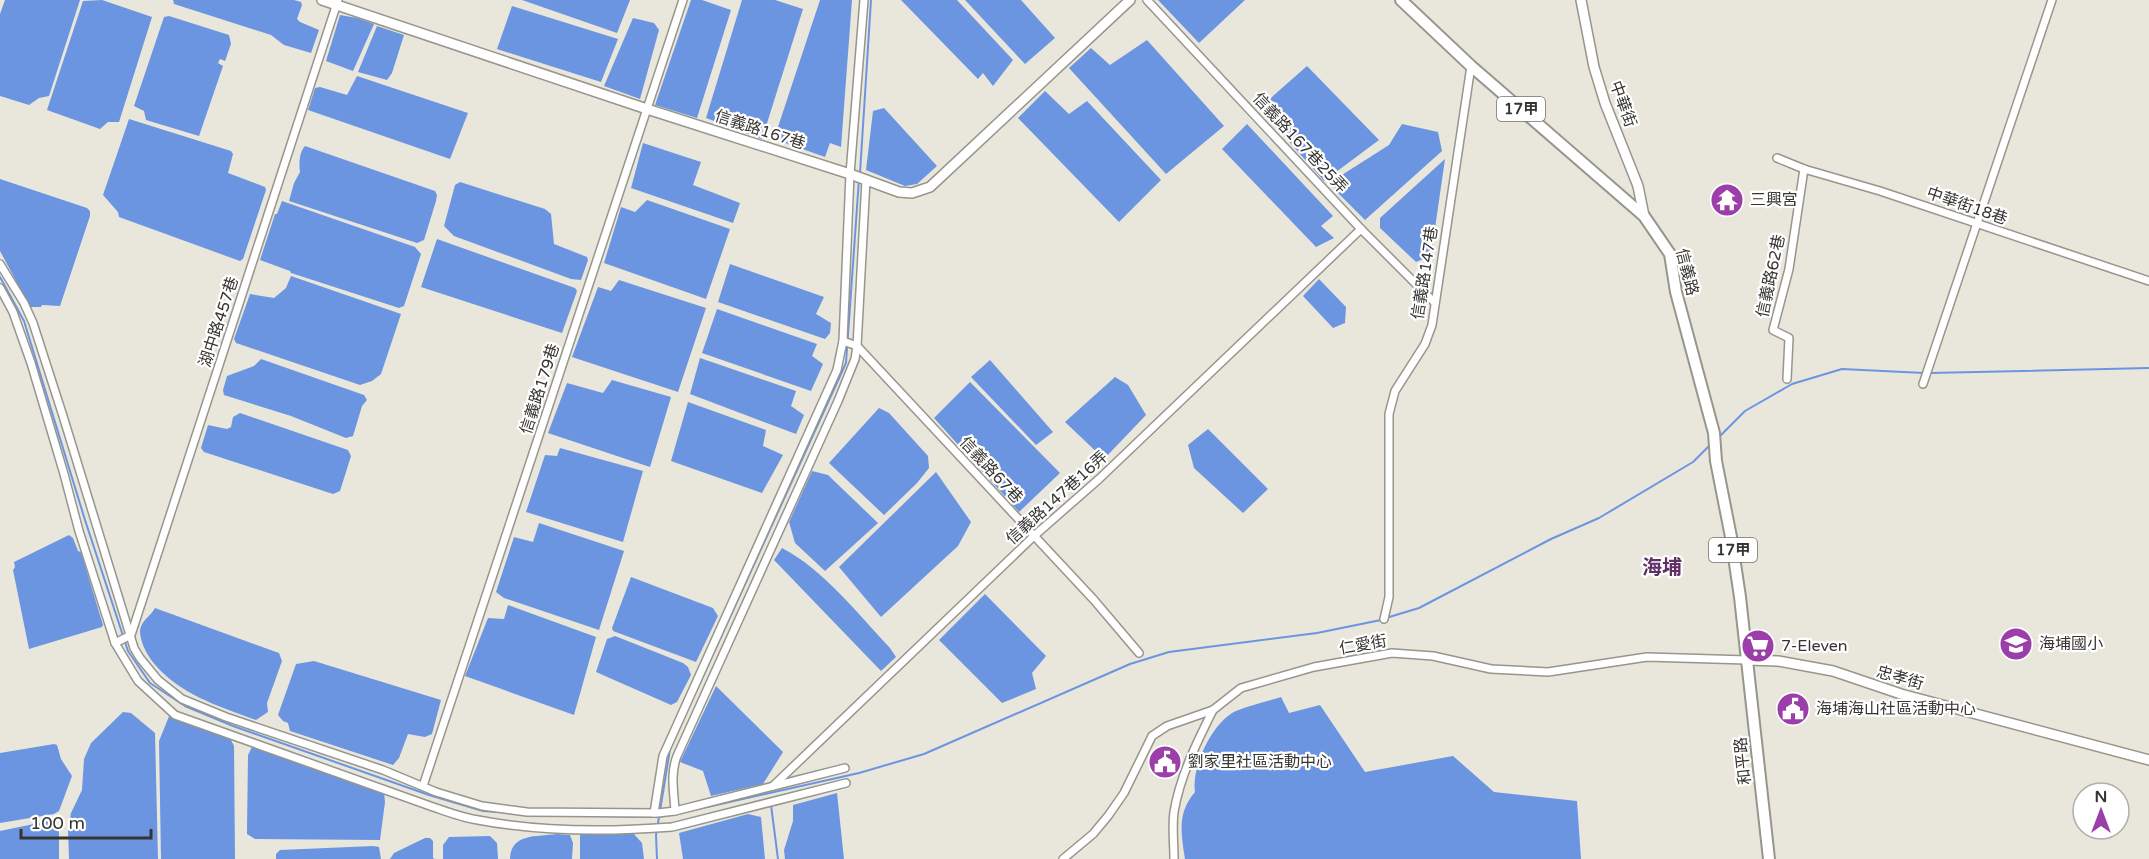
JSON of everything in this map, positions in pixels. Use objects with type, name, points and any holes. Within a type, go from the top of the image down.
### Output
[{"type":"main road","name":"信義路","points":[[1401,0],[1471,66],[1644,216],[1670,254],[1676,292],[1714,436],[1716,462],[1740,597],[1747,660]]},
{"type":"main road","name":"和平路","points":[[1747,660],[1768,859]]},
{"type":"street","name":"信義路167巷","points":[[322,0],[337,2],[647,109],[906,193],[919,192],[930,187],[1130,0]]},
{"type":"street","name":"信義路179巷","points":[[423,786],[683,0]]},
{"type":"street","points":[[656,813],[663,756],[837,370],[843,341],[851,175],[864,0]]},
{"type":"street","name":"信義路167巷25弄","points":[[1146,0],[1361,229],[1435,303]]},
{"type":"street","name":"中華街","points":[[1581,0],[1594,67],[1605,103],[1638,186],[1644,216]]},
{"type":"street","points":[[1923,382],[2052,0]]},
{"type":"street","name":"湖中路457巷","points":[[131,635],[337,2]]},
{"type":"street","name":"信義路147巷","points":[[1384,619],[1389,597],[1389,414],[1395,391],[1425,344],[1432,325],[1471,66]]},
{"type":"street","name":"中華街18巷","points":[[1777,158],[1804,169],[1880,191],[2149,281]]},
{"type":"street","name":"信義路62巷","points":[[1787,379],[1790,338],[1773,330],[1789,269],[1804,169]]},
{"type":"street","points":[[672,812],[673,766],[677,756],[855,359],[865,180]]},
{"type":"street","name":"信義路147巷16弄","points":[[771,787],[1361,229]]},
{"type":"street","points":[[0,264],[24,303],[36,333],[134,648],[158,680],[182,699],[225,717],[482,806],[527,812],[672,812],[845,768]]},
{"type":"street","points":[[0,288],[13,312],[31,363],[79,531],[115,643],[138,681],[175,715],[433,807],[476,820],[546,829],[646,830],[672,827],[846,783]]},
{"type":"street","name":"信義路67巷","points":[[843,341],[857,346],[1094,600],[1139,653]]},
{"type":"street","points":[[115,643],[131,635]]},
{"type":"street","name":"仁愛街","points":[[1063,859],[1084,843],[1108,816],[1124,793],[1152,736],[1167,726],[1213,711],[1241,688],[1314,667],[1392,653],[1432,656],[1503,670],[1548,672],[1647,657],[1747,660]]},
{"type":"street","name":"忠孝街","points":[[1747,660],[1778,661],[1833,671],[1901,694],[2149,760]]},
{"type":"street","points":[[1174,859],[1173,823],[1177,799],[1194,748],[1213,711]]},
{"type":"water","points":[[5,0],[80,0],[49,96],[39,98],[29,105],[0,96],[0,14]]},
{"type":"water","points":[[102,0],[152,17],[119,122],[108,122],[100,129],[47,110],[83,1]]},
{"type":"water","points":[[173,0],[294,0],[301,2],[302,5],[297,19],[319,30],[311,53],[284,45],[271,35],[174,4]]},
{"type":"water","points":[[522,0],[630,0],[617,33]]},
{"type":"water","points":[[691,0],[702,0],[731,10],[697,118],[655,105]]},
{"type":"water","points":[[742,0],[775,0],[803,9],[762,139],[706,118]]},
{"type":"water","points":[[820,0],[852,0],[841,147],[830,143],[825,157],[774,139]]},
{"type":"water","points":[[901,0],[957,0],[1013,60],[993,86],[983,73],[978,79]]},
{"type":"water","points":[[965,0],[1021,0],[1055,38],[1025,64]]},
{"type":"water","points":[[1158,0],[1245,0],[1199,43]]},
{"type":"water","points":[[512,6],[618,39],[601,82],[497,49]]},
{"type":"water","points":[[340,15],[374,24],[353,71],[326,61]]},
{"type":"water","points":[[169,16],[229,35],[231,44],[225,61],[220,59],[218,63],[223,66],[199,136],[146,120],[144,111],[134,106],[164,17]]},
{"type":"water","points":[[633,18],[654,23],[659,30],[640,99],[604,86]]},
{"type":"water","points":[[377,26],[404,35],[392,73],[387,80],[358,72]]},
{"type":"water","points":[[1147,40],[1224,126],[1166,174],[1069,68],[1091,48],[1110,65]]},
{"type":"water","points":[[1307,66],[1379,140],[1324,181],[1261,110],[1273,96]]},
{"type":"water","points":[[357,76],[468,113],[450,159],[308,110],[315,88],[320,87],[347,95]]},
{"type":"water","points":[[1045,91],[1069,114],[1087,101],[1161,180],[1119,222],[1018,118]]},
{"type":"water","points":[[884,108],[937,166],[917,184],[905,186],[866,170],[873,111]]},
{"type":"water","points":[[129,119],[231,151],[233,154],[228,173],[265,187],[266,190],[243,259],[240,261],[119,217],[118,212],[103,195]]},
{"type":"water","points":[[1247,124],[1333,216],[1321,226],[1334,238],[1316,247],[1222,149]]},
{"type":"water","points":[[1402,124],[1438,132],[1442,151],[1365,220],[1335,190],[1334,180],[1389,145]]},
{"type":"water","points":[[643,143],[701,162],[693,185],[740,203],[733,223],[631,188]]},
{"type":"water","points":[[305,146],[435,191],[436,201],[424,240],[417,243],[289,201],[300,172],[301,155]]},
{"type":"water","points":[[1445,159],[1431,256],[1416,262],[1380,228],[1380,218]]},
{"type":"water","points":[[0,179],[87,208],[90,211],[60,306],[30,307],[0,251]]},
{"type":"water","points":[[460,182],[545,209],[551,214],[554,244],[587,257],[581,280],[571,279],[454,236],[444,226],[455,185]]},
{"type":"water","points":[[647,200],[730,229],[706,299],[604,263],[621,207],[635,212]]},
{"type":"water","points":[[282,201],[415,247],[421,254],[404,306],[399,308],[291,273],[260,260],[275,214]]},
{"type":"water","points":[[437,239],[575,288],[577,291],[562,333],[421,287]]},
{"type":"water","points":[[730,264],[824,297],[816,314],[831,323],[830,333],[825,339],[718,302]]},
{"type":"water","points":[[291,276],[401,314],[381,374],[372,381],[360,385],[236,343],[234,339],[250,294],[274,298],[286,288]]},
{"type":"water","points":[[1319,279],[1346,307],[1345,323],[1333,328],[1303,296]]},
{"type":"water","points":[[619,280],[706,308],[678,392],[572,357],[598,287],[611,291]]},
{"type":"water","points":[[717,309],[817,344],[812,356],[823,364],[811,391],[702,353]]},
{"type":"water","points":[[700,358],[796,391],[791,406],[804,415],[796,434],[690,394]]},
{"type":"water","points":[[261,359],[364,395],[367,400],[362,406],[353,436],[346,438],[291,416],[224,395],[227,376],[254,366]]},
{"type":"water","points":[[990,360],[1053,432],[1036,445],[971,377]]},
{"type":"water","points":[[1115,377],[1128,385],[1146,415],[1104,459],[1065,422]]},
{"type":"water","points":[[612,380],[671,397],[650,467],[548,433],[567,383],[603,393]]},
{"type":"water","points":[[970,382],[1060,473],[1019,512],[934,418]]},
{"type":"water","points":[[688,402],[766,430],[763,446],[783,455],[762,493],[671,461]]},
{"type":"water","points":[[879,408],[889,413],[928,456],[929,468],[884,515],[829,463]]},
{"type":"water","points":[[240,413],[348,450],[351,456],[340,491],[333,494],[204,452],[201,448],[208,425],[227,429],[231,427],[233,417]]},
{"type":"water","points":[[1208,429],[1268,489],[1243,513],[1194,468],[1188,445]]},
{"type":"water","points":[[560,448],[643,471],[623,542],[526,512],[545,455],[557,456]]},
{"type":"water","points":[[812,471],[828,475],[878,523],[825,571],[795,543],[789,522]]},
{"type":"water","points":[[936,472],[971,522],[958,546],[881,617],[839,567]]},
{"type":"water","points":[[539,523],[624,551],[599,630],[504,598],[496,592],[514,537],[533,542]]},
{"type":"water","points":[[69,535],[73,538],[78,551],[81,552],[103,625],[29,649],[13,570],[14,562]]},
{"type":"water","points":[[782,548],[826,580],[890,648],[896,657],[881,671],[774,560]]},
{"type":"water","points":[[631,577],[713,608],[718,616],[696,662],[613,631],[612,628]]},
{"type":"water","points":[[985,594],[1046,656],[1032,673],[1036,689],[1002,703],[939,640]]},
{"type":"water","points":[[508,605],[596,637],[574,715],[465,676],[488,618],[504,619]]},
{"type":"water","points":[[155,608],[279,653],[282,661],[267,703],[268,712],[256,720],[227,710],[186,690],[162,672],[152,661],[140,635],[142,624]]},
{"type":"water","points":[[615,636],[688,667],[691,675],[677,702],[671,705],[596,672],[607,639]]},
{"type":"water","points":[[314,661],[441,700],[432,734],[425,737],[408,734],[399,758],[393,765],[290,731],[288,723],[278,715],[296,664]]},
{"type":"water","points":[[716,686],[783,752],[763,784],[711,796],[703,771],[680,762]]},
{"type":"water","points":[[1281,697],[1289,713],[1320,705],[1365,772],[1453,756],[1494,792],[1577,801],[1581,859],[1185,859],[1183,816],[1195,792],[1196,771],[1211,735],[1227,717],[1236,711]]},
{"type":"water","points":[[123,712],[131,713],[155,733],[158,859],[69,859],[68,829],[71,813],[82,790],[84,759],[91,743]]},
{"type":"water","points":[[170,714],[229,736],[234,746],[235,859],[161,859],[159,741]]},
{"type":"water","points":[[57,745],[61,759],[72,776],[59,811],[54,814],[0,823],[0,753]]},
{"type":"water","points":[[252,747],[384,792],[385,802],[380,840],[255,839],[247,834],[248,755]]},
{"type":"water","points":[[837,793],[844,859],[785,859],[784,850],[793,821],[793,805]]},
{"type":"water","points":[[748,814],[761,817],[765,859],[683,859],[679,833]]},
{"type":"water","points":[[53,820],[59,830],[59,859],[0,859],[0,831]]},
{"type":"water","points":[[585,830],[633,833],[642,843],[644,859],[580,859],[580,834]]},
{"type":"water","points":[[570,835],[573,843],[572,859],[510,859],[511,851],[520,840],[533,836]]},
{"type":"water","points":[[490,836],[497,843],[498,859],[443,859],[443,845],[449,837]]},
{"type":"water","points":[[425,838],[433,841],[433,858],[435,859],[390,859],[394,853]]},
{"type":"water","points":[[379,847],[381,859],[276,859],[276,854],[280,850]]},
{"type":"waterway","points":[[860,173],[871,0]]},
{"type":"waterway","points":[[698,687],[846,363],[859,179]]},
{"type":"waterway","points":[[0,277],[24,321],[128,651],[150,683],[185,706],[233,726],[429,795],[483,811],[512,813]]},
{"type":"waterway","points":[[1930,373],[2149,368]]},
{"type":"waterway","points":[[1719,437],[1745,411],[1792,384],[1842,369],[1924,373]]},
{"type":"waterway","points":[[1386,618],[1419,608],[1551,539],[1599,518],[1693,462],[1710,445]]},
{"type":"waterway","points":[[685,812],[859,773],[924,754],[1130,664],[1169,652],[1317,633],[1381,620]]},
{"type":"waterway","points":[[660,811],[670,749]]},
{"type":"waterway","points":[[771,805],[778,859]]},
{"type":"waterway","points":[[535,815],[659,817],[668,815]]},
{"type":"waterway","points":[[657,859],[656,835],[659,817]]},
{"type":"place","name":"三興宮","points":[[1727,200]]},
{"type":"place","name":"海埔國小","points":[[2016,644]]},
{"type":"place","name":"7-Eleven","points":[[1758,646]]},
{"type":"place","name":"海埔海山社區活動中心","points":[[1793,709]]},
{"type":"place","name":"劉家里社區活動中心","points":[[1165,762]]},
{"type":"district","name":"海埔","points":[[1662,568]]}]
